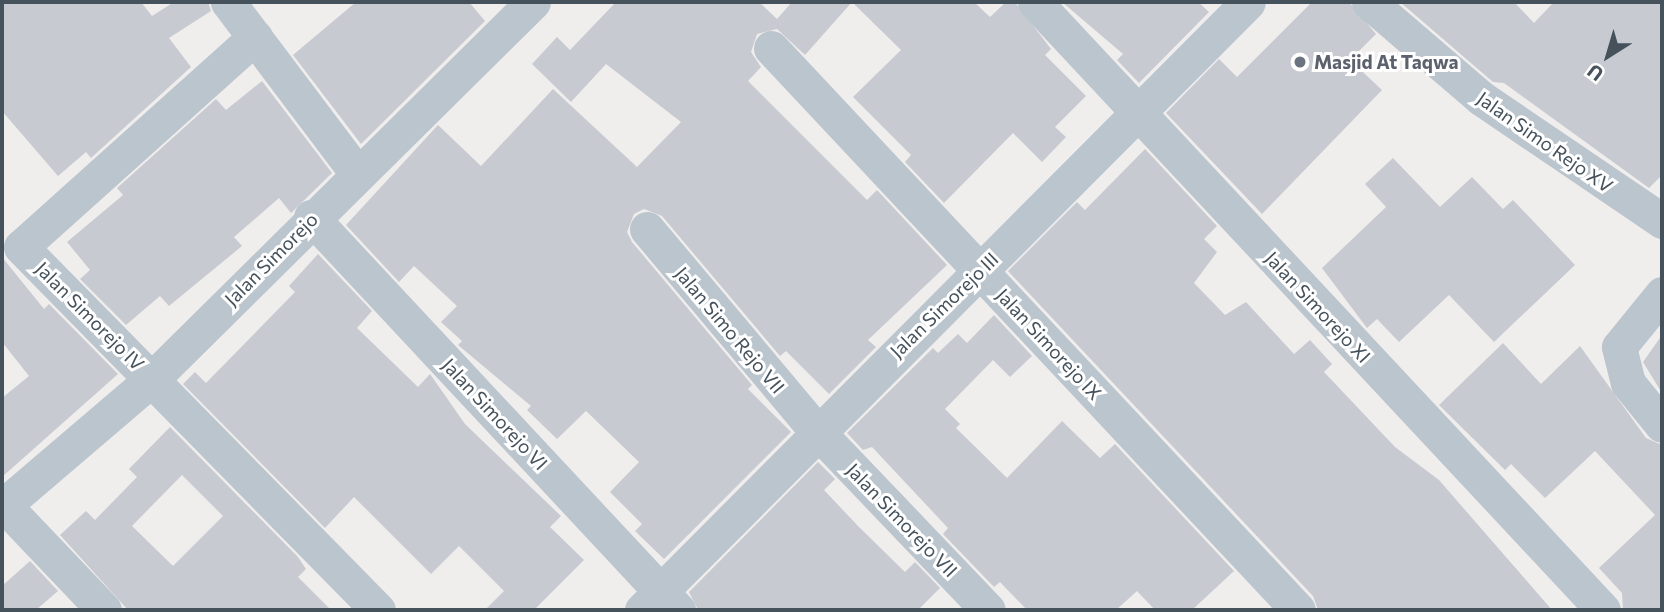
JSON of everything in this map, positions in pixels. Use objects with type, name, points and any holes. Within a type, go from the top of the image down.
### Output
[{"type":"street","points":[[228,2],[357,173]]},
{"type":"street","name":"Jalan Simorejo","points":[[3,505],[152,379],[311,217],[533,2]]},
{"type":"street","name":"Jalan Simorejo XI","points":[[1035,2],[1134,112],[1603,610]]},
{"type":"street","name":"Jalan Simorejo III","points":[[660,604],[816,429],[980,270],[1134,112],[1248,2]]},
{"type":"street","name":"Jalan Simo Rejo XV","points":[[1369,2],[1481,98],[1662,221]]},
{"type":"street","name":"Jalan Simorejo IV","points":[[255,37],[11,253],[152,379],[378,610]]},
{"type":"street","name":"Jalan Simorejo IX","points":[[771,48],[1298,610]]},
{"type":"street","name":"Jalan Simorejo VI","points":[[311,217],[660,604]]},
{"type":"street","name":"Jalan Simo Rejo VII","points":[[647,229],[816,429]]},
{"type":"street","points":[[1662,294],[1619,347],[1628,383],[1662,425]]},
{"type":"street","name":"Jalan Simorejo VII","points":[[816,429],[988,610]]},
{"type":"street","points":[[3,505],[104,610]]},
{"type":"building","points":[[2,2],[141,2],[152,16],[174,2],[208,2],[211,11],[169,38],[191,67],[91,158],[86,152],[58,176],[2,111]]},
{"type":"building","points":[[356,2],[469,2],[485,21],[361,144],[293,55]]},
{"type":"building","points":[[616,2],[759,2],[777,19],[792,2],[852,2],[805,55],[777,29],[757,34],[751,52],[761,67],[748,81],[867,200],[877,190],[947,265],[868,340],[876,347],[829,394],[786,351],[780,356],[662,216],[644,209],[634,214],[627,232],[632,242],[752,385],[748,389],[791,432],[664,559],[635,531],[642,524],[610,492],[639,462],[586,411],[557,439],[527,410],[531,406],[458,345],[462,341],[441,322],[457,306],[414,266],[399,282],[346,225],[438,125],[481,166],[553,89],[637,167],[681,122],[606,64],[571,102],[532,64],[557,37],[570,50]]},
{"type":"building","points":[[852,2],[974,2],[990,17],[1006,2],[1015,2],[1051,49],[1045,55],[1086,96],[1055,127],[1066,137],[1042,162],[1013,133],[944,203],[905,162],[911,155],[853,97],[901,50]]},
{"type":"building","points":[[1062,2],[1198,2],[1209,12],[1139,83],[1117,60],[1123,54]]},
{"type":"building","points":[[1312,2],[1349,2],[1376,34],[1350,60],[1382,90],[1262,214],[1166,113],[1219,59],[1237,77]]},
{"type":"building","points":[[1400,2],[1514,2],[1534,23],[1554,2],[1662,2],[1662,175],[1649,188],[1504,83],[1493,82]]},
{"type":"building","points":[[262,81],[332,173],[291,213],[279,198],[234,237],[242,246],[169,306],[160,296],[126,325],[80,279],[90,270],[67,242],[123,195],[117,188],[216,99],[226,110]]},
{"type":"building","points":[[1145,149],[1217,226],[1204,239],[1217,252],[1194,283],[1225,315],[1246,302],[1294,354],[1310,340],[1332,364],[1324,372],[1395,447],[1439,480],[1552,610],[1318,610],[1313,596],[1008,271],[1077,202],[1085,210]]},
{"type":"building","points":[[1393,158],[1440,207],[1472,177],[1503,209],[1513,200],[1575,265],[1494,342],[1449,295],[1399,342],[1377,319],[1367,328],[1322,268],[1386,207],[1365,184]]},
{"type":"building","points":[[318,254],[372,311],[357,328],[418,387],[430,374],[465,424],[561,516],[550,527],[584,560],[534,610],[485,610],[504,591],[459,546],[431,574],[354,497],[325,528],[183,384],[195,372],[206,383],[295,292],[289,286]]},
{"type":"building","points":[[2,257],[44,309],[49,304],[118,374],[2,477],[2,398],[29,376],[2,342]]},
{"type":"building","points":[[994,315],[1032,356],[1010,377],[993,360],[945,409],[960,424],[956,428],[1007,478],[1062,421],[1100,458],[1115,444],[1234,571],[1192,610],[1155,610],[1137,591],[1116,610],[1027,610],[1000,582],[994,587],[943,534],[948,528],[872,447],[863,450],[847,433],[933,348],[938,353],[958,334],[967,343]]},
{"type":"building","points":[[1662,335],[1662,393],[1643,362]]},
{"type":"building","points":[[1503,343],[1541,384],[1580,346],[1646,438],[1662,445],[1662,610],[1623,610],[1622,593],[1599,568],[1655,515],[1595,451],[1545,498],[1511,464],[1505,470],[1439,405]]},
{"type":"building","points":[[170,427],[298,557],[306,569],[298,577],[331,610],[128,610],[60,535],[86,511],[95,520],[137,477],[129,469]],"holes":[[[182,475],[223,516],[173,566],[132,526]]]},
{"type":"building","points":[[818,462],[835,479],[824,490],[858,526],[905,572],[915,562],[940,588],[918,610],[698,610],[689,592]]},
{"type":"building","points":[[30,561],[58,591],[36,610],[2,610],[2,586]]},
{"type":"place","name":"Masjid At Taqwa","points":[[1300,62]]}]
